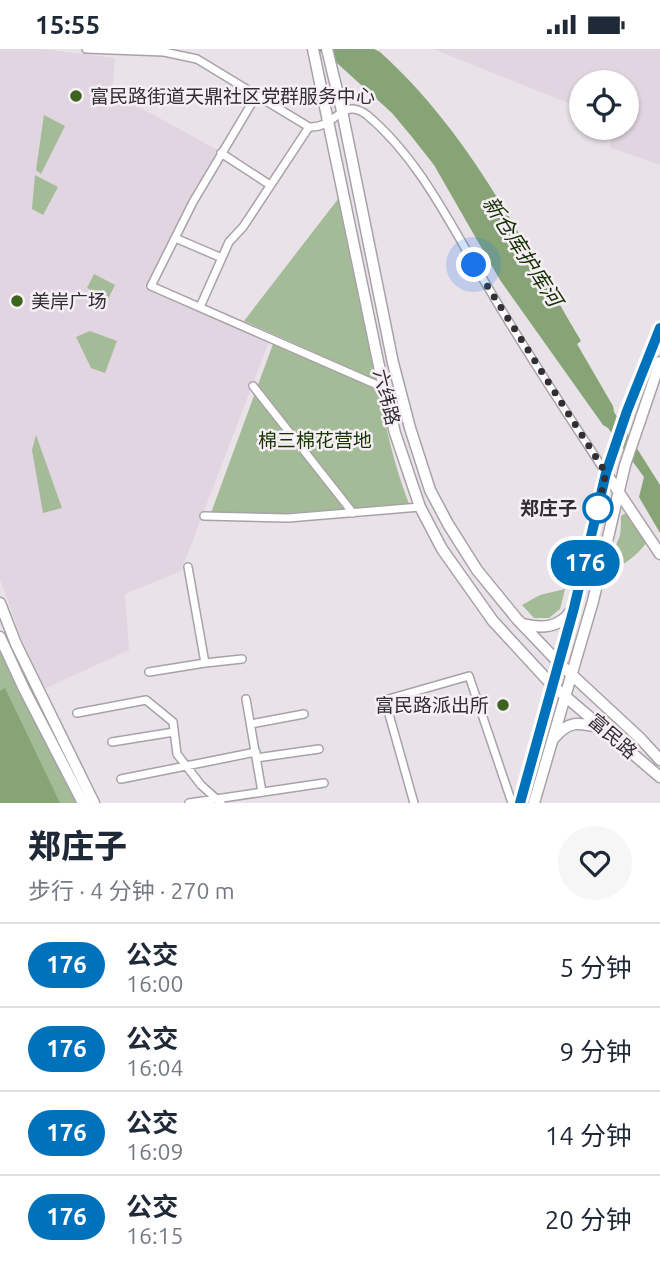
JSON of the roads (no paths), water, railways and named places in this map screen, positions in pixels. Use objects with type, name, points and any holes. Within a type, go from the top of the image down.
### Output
[{"type":"main road","name":"六纬路","points":[[313,49],[384,388],[395,433],[420,507],[442,549],[468,589],[493,621],[552,685],[566,696]]},
{"type":"main road","name":"六纬路","points":[[327,49],[393,363],[430,490],[477,570],[521,624],[572,674]]},
{"type":"main road","points":[[520,803],[574,608],[606,473],[660,327]]},
{"type":"main road","name":"富民路","points":[[534,803],[593,601],[625,465],[660,362]]},
{"type":"main road","points":[[606,473],[660,554]]},
{"type":"main road","points":[[0,603],[16,644],[94,803]]},
{"type":"main road","points":[[521,624],[539,627],[557,625],[574,608]]},
{"type":"main road","points":[[0,637],[83,803]]},
{"type":"main road","name":"富民路","points":[[572,674],[660,759]]},
{"type":"main road","name":"富民路","points":[[566,696],[660,777]]},
{"type":"main road","points":[[552,742],[566,726],[575,723],[606,729]]},
{"type":"street","points":[[86,49],[183,55],[210,66],[309,127],[321,127],[342,111],[354,108],[367,115],[416,169],[512,328],[606,473]]},
{"type":"street","points":[[256,96],[221,153],[151,286],[384,388]]},
{"type":"street","points":[[200,307],[229,242],[243,227],[309,127]]},
{"type":"street","points":[[221,153],[270,185]]},
{"type":"street","points":[[175,238],[222,258]]},
{"type":"street","points":[[253,386],[353,513]]},
{"type":"street","points":[[204,516],[288,518],[420,507]]},
{"type":"street","points":[[188,567],[205,663]]},
{"type":"street","points":[[149,672],[242,659]]},
{"type":"street","points":[[414,803],[385,700],[470,677],[512,803]]},
{"type":"street","points":[[246,699],[262,792]]},
{"type":"street","points":[[77,713],[146,700],[173,722],[177,754],[219,801]]},
{"type":"street","points":[[251,724],[304,714]]},
{"type":"street","points":[[112,742],[174,733]]},
{"type":"street","points":[[121,779],[256,755],[319,749]]},
{"type":"street","points":[[189,803],[219,801],[324,783]]},
{"type":"water","name":"新仓库护库河","points":[[310,49],[374,49],[380,52],[412,83],[467,152],[537,264],[581,341],[577,344],[614,412],[660,485],[660,533],[639,497],[644,477],[603,425],[500,280],[434,165],[392,113],[327,54]]},
{"type":"water","points":[[5,688],[60,803],[0,803],[0,691]]},
{"type":"place","name":"富民路街道天鼎社区党群服务中心","points":[[76,96]]},
{"type":"place","name":"美岸广场","points":[[17,301]]},
{"type":"place","name":"郑庄子","points":[[598,508]]},
{"type":"place","name":"富民路派出所","points":[[503,705]]},
{"type":"park label","name":"棉三棉花营地","points":[[315,440]]}]
